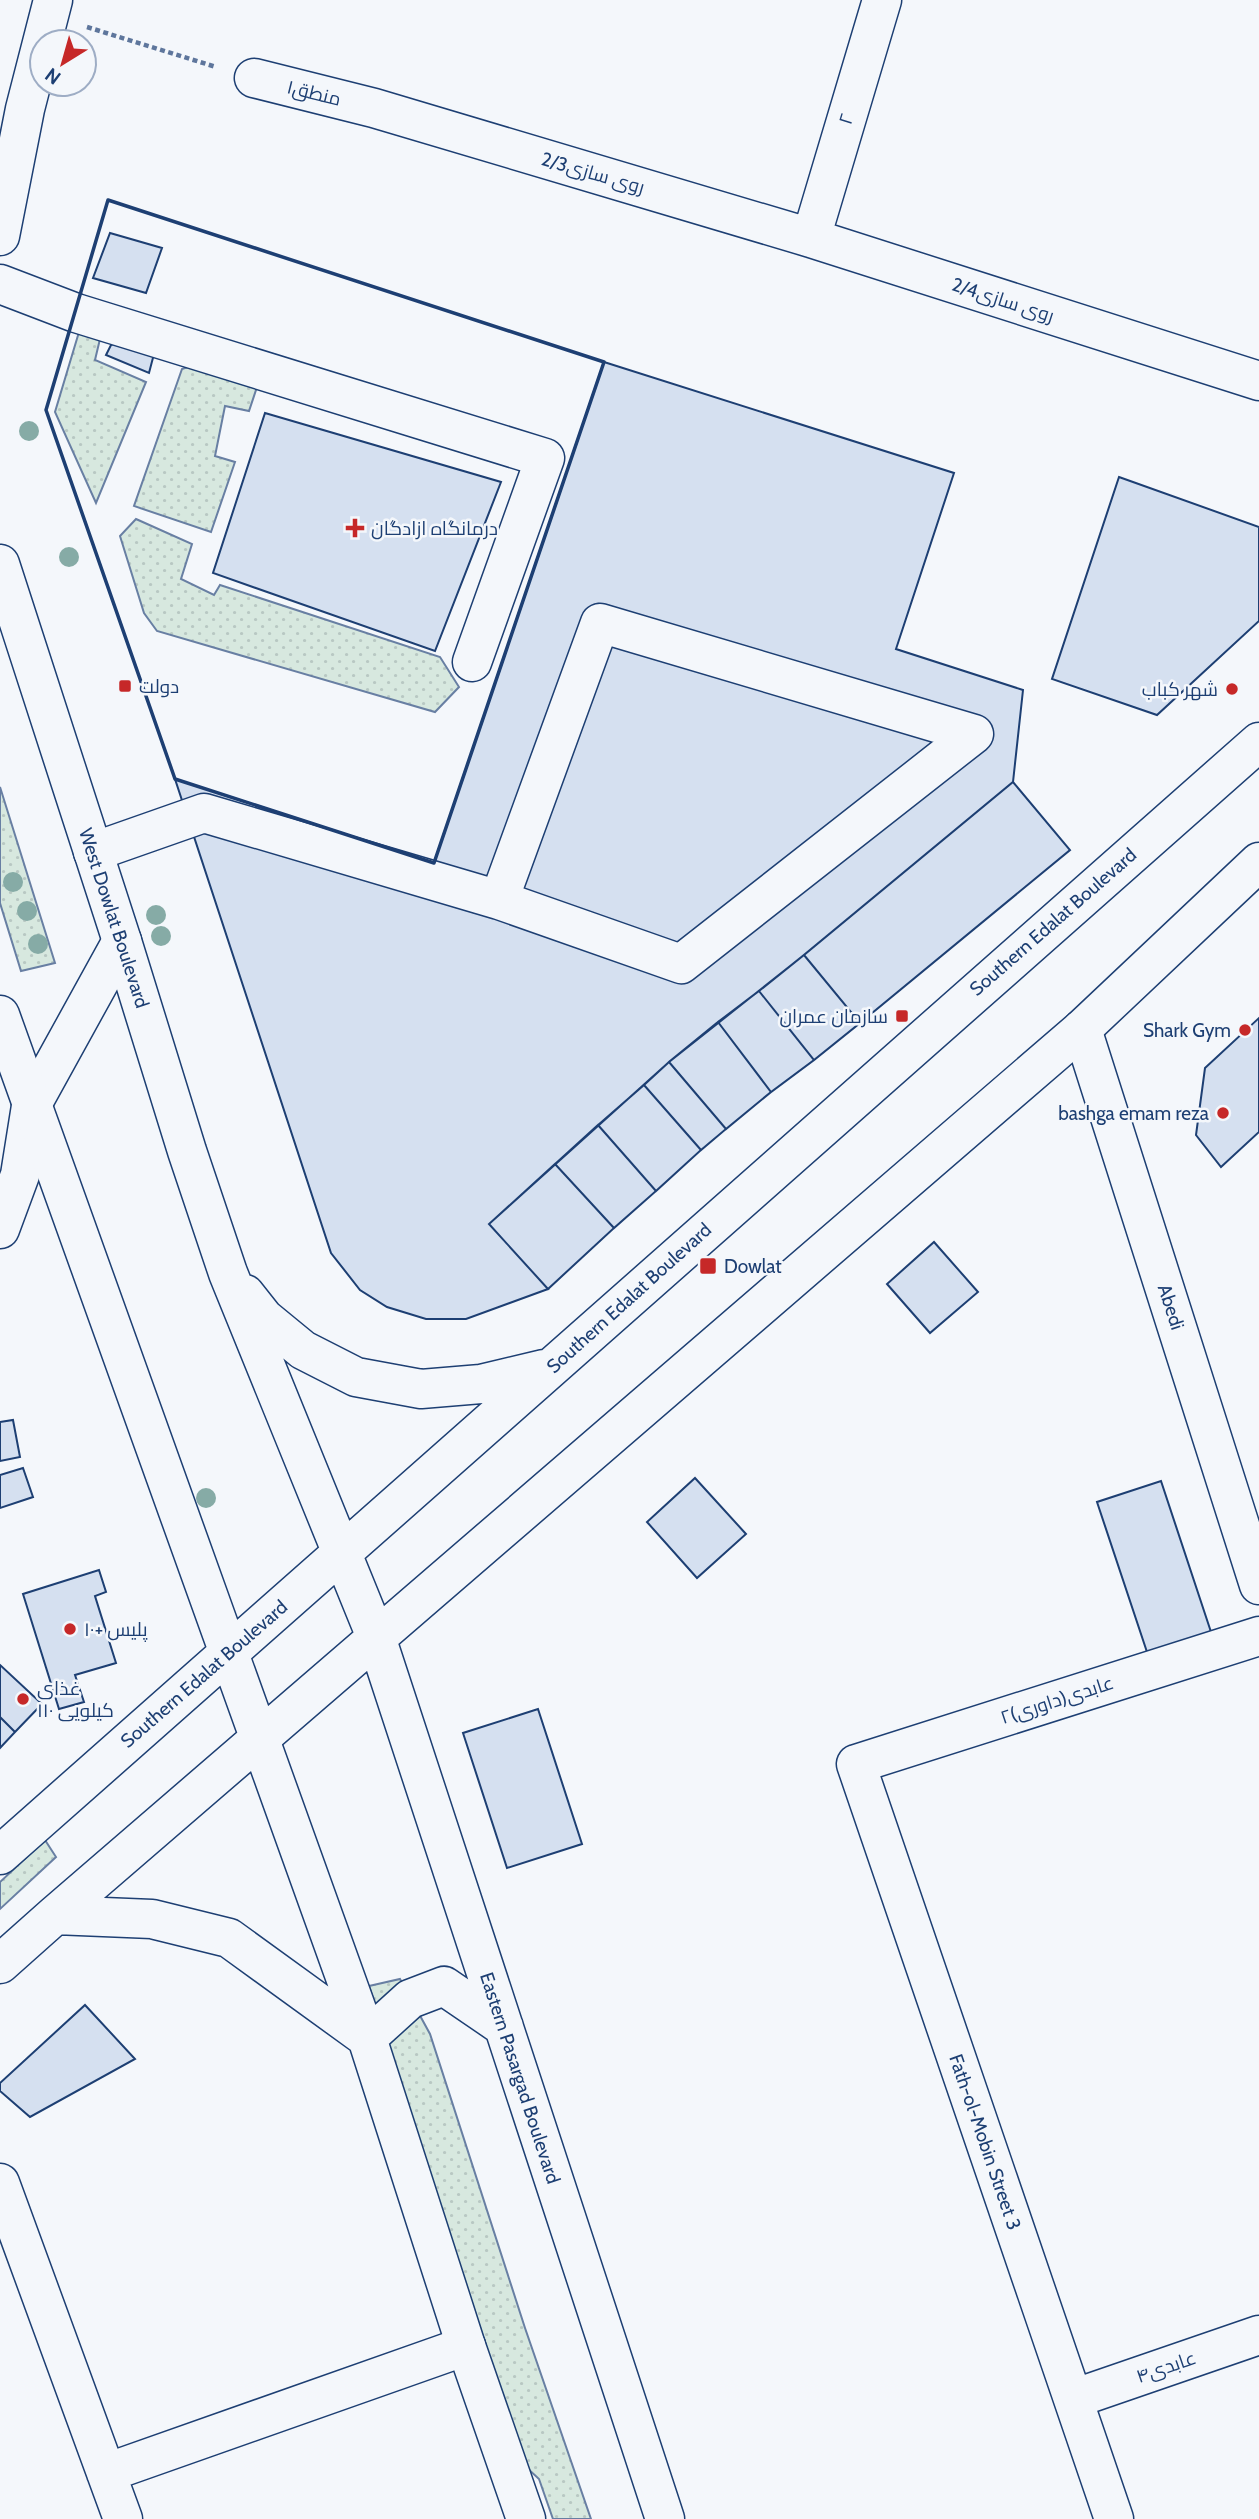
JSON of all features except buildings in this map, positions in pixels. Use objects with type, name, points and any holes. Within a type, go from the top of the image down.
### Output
[{"type":"main road","name":"۲","points":[[811,237],[882,0]]},
{"type":"main road","points":[[0,236],[13,120],[51,8]]},
{"type":"main road","name":"منطق۱","points":[[254,78],[374,108]]},
{"type":"main road","name":"روی سازی2/3","points":[[374,108],[811,237]]},
{"type":"main road","name":"روی سازی2/4","points":[[811,237],[1259,381]]},
{"type":"main road","points":[[0,284],[76,313],[545,458],[472,662]]},
{"type":"main road","name":"West Dowlat Boulevard","points":[[0,564],[228,1273],[341,1552]]},
{"type":"main road","points":[[93,852],[204,813],[499,900],[681,964],[974,734],[600,623],[499,900]]},
{"type":"main road","name":"Southern Edalat Boulevard","points":[[0,1855],[1259,742]]},
{"type":"main road","points":[[0,1964],[1082,1029],[1259,862]]},
{"type":"main road","points":[[0,1229],[20,1175],[31,1107],[122,941]]},
{"type":"main road","points":[[0,1014],[31,1107],[367,2038],[466,2346],[526,2519]]},
{"type":"main road","name":"Abedi","points":[[1082,1029],[1259,1585]]},
{"type":"main road","points":[[228,1273],[264,1318],[303,1350],[356,1377],[421,1389],[481,1384],[550,1367]]},
{"type":"main road","name":"Eastern Pasargad Boulevard","points":[[341,1552],[376,1637],[665,2519]]},
{"type":"main road","name":"۲عابدی(داوری)","points":[[856,1765],[1259,1636]]},
{"type":"main road","name":"Fath-ol-Mobin Street 3","points":[[856,1765],[1114,2519]]},
{"type":"main road","points":[[55,1915],[152,1919],[229,1938],[367,2038]]},
{"type":"main road","points":[[367,2038],[410,1999],[444,1986],[504,2027]]},
{"type":"main road","points":[[0,2183],[123,2519]]},
{"type":"main road","name":"عابدی۴","points":[[1073,2399],[1259,2334]]},
{"type":"main road","points":[[106,2473],[466,2346]]},
{"type":"path","points":[[51,8],[254,78]]},
{"type":"shaded area","points":[[79,332],[100,339],[95,360],[146,382],[96,503],[55,412]]},
{"type":"shaded area","points":[[202,362],[259,381],[249,411],[225,406],[215,456],[235,462],[211,532],[134,506],[182,369]]},
{"type":"shaded area","points":[[136,519],[192,544],[181,579],[214,595],[220,585],[440,657],[459,687],[435,712],[157,631],[144,613],[120,536]]},
{"type":"shaded area","points":[[0,787],[55,963],[21,971],[0,903]]},
{"type":"shaded area","points":[[45,1840],[56,1857],[0,1909],[0,1882]]},
{"type":"shaded area","points":[[400,1979],[430,2034],[525,2328],[591,2519],[553,2519],[539,2479],[525,2466],[369,1986]]},
{"type":"wall","points":[[108,200],[604,362],[434,863],[175,779],[46,410],[108,200]]},
{"type":"place","name":"درمانگاه ازادگان","points":[[355,528]]},
{"type":"place","name":"دولت","points":[[125,686]]},
{"type":"place","name":"شهر کباب","points":[[1232,689]]},
{"type":"place","name":"سازمان عمران","points":[[902,1016]]},
{"type":"place","name":"Shark Gym","points":[[1245,1030]]},
{"type":"place","name":"bashga emam reza","points":[[1223,1113]]},
{"type":"place","name":"Dowlat","points":[[708,1266]]},
{"type":"place","name":"پلیس +۱۰","points":[[70,1629]]},
{"type":"place","name":"غذای کیلویی ۱۱۰","points":[[23,1699]]}]
